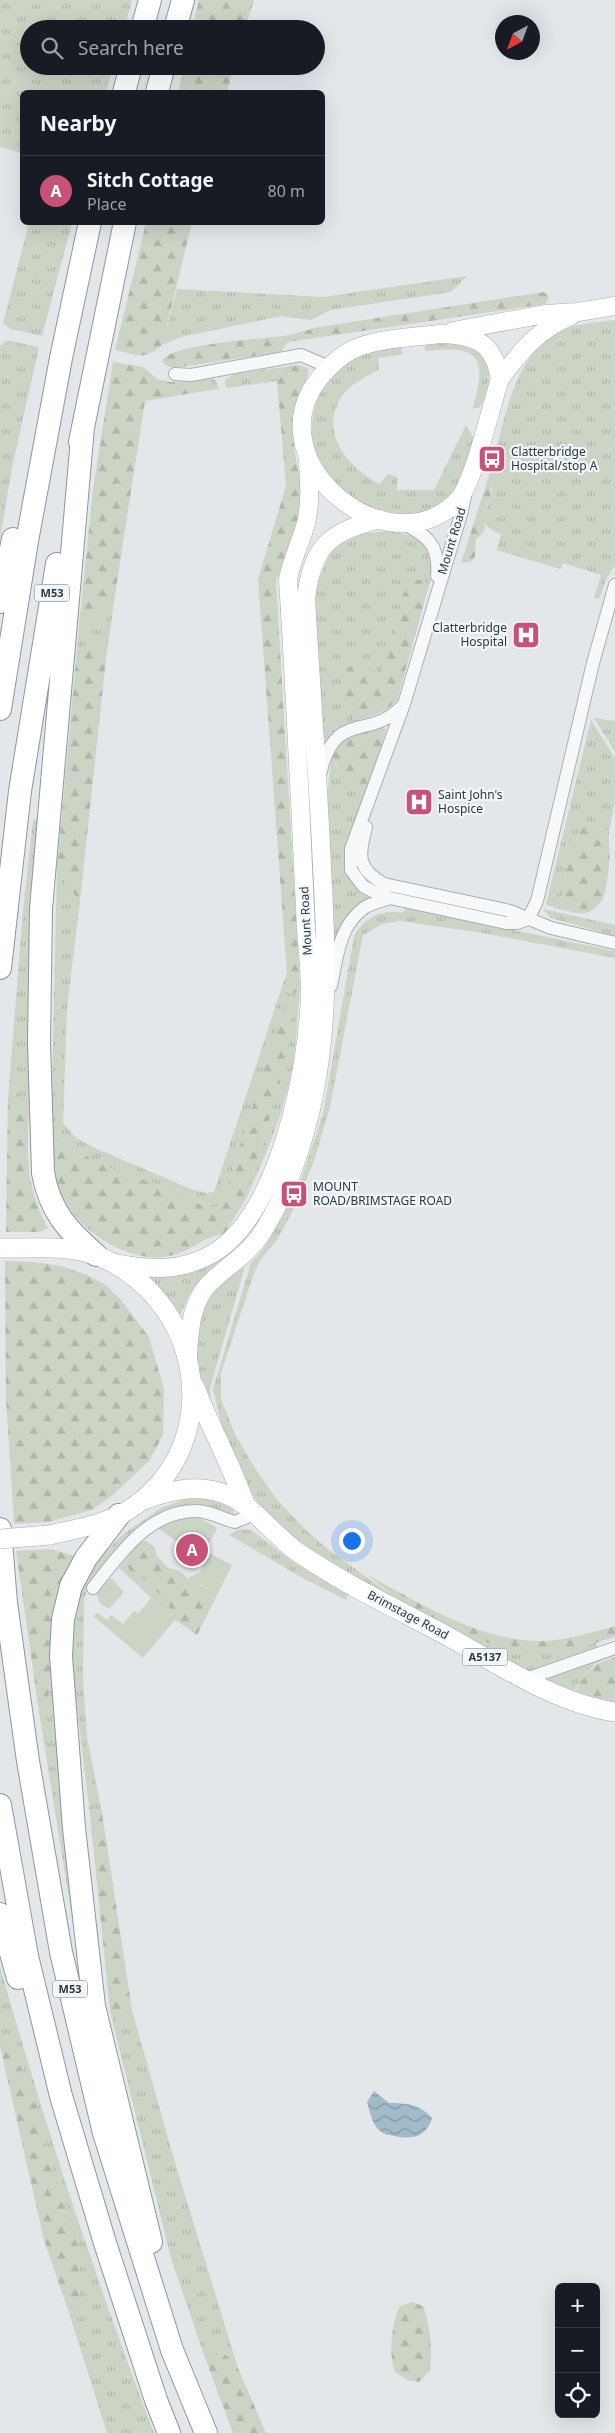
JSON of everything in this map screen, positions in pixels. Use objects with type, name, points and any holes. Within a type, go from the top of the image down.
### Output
[{"type":"highway","points":[[144,20],[150,0]]},
{"type":"highway","points":[[177,20],[183,0]]},
{"type":"highway","points":[[125,90],[129,75]]},
{"type":"highway","points":[[158,90],[162,75]]},
{"type":"highway","name":"M53","points":[[0,709],[27,542],[61,358],[89,225]]},
{"type":"highway","name":"M53","points":[[0,968],[20,791],[57,559],[124,225]]},
{"type":"highway","points":[[0,602],[16,522],[61,358]]},
{"type":"highway","points":[[83,427],[41,908],[39,1043],[43,1173],[46,1188],[58,1216],[103,1258]]},
{"type":"highway","points":[[119,1515],[86,1558],[72,1586],[63,1619],[62,1674],[74,1828],[94,2006],[118,2110],[145,2212],[172,2350]]},
{"type":"highway","name":"M53","points":[[0,1529],[6,1603],[28,1761],[61,1952],[104,2133],[172,2350],[206,2433]]},
{"type":"highway","name":"M53","points":[[0,1805],[27,1956],[61,2096],[147,2373],[169,2433]]},
{"type":"highway","points":[[0,1914],[40,2055],[82,2166]]},
{"type":"main road","points":[[578,312],[556,322],[535,336],[500,379],[467,486],[448,510],[432,519],[418,523],[369,516],[340,500],[325,486],[308,460],[303,443],[305,410],[313,388],[334,361],[358,347],[394,339],[441,334],[545,314],[578,312],[615,306]]},
{"type":"main road","points":[[441,334],[460,334],[482,343],[497,364],[500,379]]},
{"type":"main road","name":"Mount Road","points":[[103,1258],[145,1269],[174,1267],[197,1261],[212,1254],[230,1240],[251,1213],[267,1183],[280,1152],[299,1086],[310,994],[288,580],[291,562],[306,524],[308,511],[308,460]]},
{"type":"main road","name":"Mount Road","points":[[188,1358],[189,1331],[198,1301],[212,1281],[236,1261],[259,1237],[293,1170],[316,1092],[326,1012],[326,943],[306,598],[309,576],[315,558],[337,535],[351,527],[380,519]]},
{"type":"main road","points":[[0,1248],[75,1251],[103,1258],[138,1280],[163,1306],[179,1332],[188,1358],[192,1379],[191,1411],[182,1445],[161,1481],[141,1501],[119,1515],[90,1526],[49,1535],[0,1539]]},
{"type":"main road","name":"Brimstage Road","points":[[192,1379],[250,1509]]},
{"type":"main road","name":"Brimstage Road","points":[[141,1501],[160,1494],[196,1488],[224,1493],[250,1509],[276,1536],[315,1564],[526,1679],[571,1701],[615,1712]]},
{"type":"street","points":[[175,374],[191,375],[301,356],[329,367]]},
{"type":"street","name":"Mount Road","points":[[467,486],[462,511],[404,704],[351,849],[350,860],[354,874],[363,886],[390,898],[506,923],[517,923],[528,919]]},
{"type":"street","name":"Mount Road","points":[[401,522],[422,534],[433,545],[439,561],[436,596]]},
{"type":"street","points":[[615,585],[593,663],[537,901],[528,919],[551,928],[615,943]]},
{"type":"street","points":[[318,783],[330,744],[344,732],[392,717],[404,704]]},
{"type":"street","name":"Mount Road","points":[[379,776],[360,855],[362,864],[373,877],[384,884],[510,911],[528,919]]},
{"type":"street","name":"Mount Road","points":[[326,1012],[339,946],[348,924],[365,907],[390,898]]},
{"type":"street","points":[[93,1588],[131,1542],[153,1523],[165,1517],[195,1510],[235,1522],[250,1509]]},
{"type":"street","points":[[526,1679],[615,1648]]},
{"type":"green space","points":[[0,0],[132,0],[126,20],[20,20],[20,75],[111,75],[107,90],[20,90],[20,152],[0,147]]},
{"type":"green space","points":[[199,0],[254,0],[248,20],[194,20]]},
{"type":"green space","points":[[182,75],[232,75],[228,90],[178,90]]},
{"type":"green space","points":[[28,225],[71,225],[42,336],[11,329],[3,323]]},
{"type":"green space","points":[[146,225],[192,225],[162,345],[145,355],[135,355],[115,350]]},
{"type":"green space","points":[[467,276],[451,292],[331,310],[311,320],[281,316],[181,337],[162,345],[177,289],[323,297]]},
{"type":"green space","points":[[544,292],[549,296],[546,304],[288,342],[281,352],[174,368],[165,365],[162,361],[169,355],[200,346],[289,335],[319,327]]},
{"type":"green space","points":[[615,320],[615,565],[606,580],[599,599],[594,598],[601,575],[563,563],[560,569],[497,550],[501,534],[489,528],[484,520],[484,515],[491,498],[500,455],[495,453],[504,418],[516,382],[525,365],[536,350],[549,338],[565,329],[584,324]]},
{"type":"green space","points":[[459,339],[468,342],[481,352],[488,365],[489,381],[484,399],[479,408],[473,408],[479,376],[475,358],[468,353],[458,350],[425,351],[425,344]]},
{"type":"green space","points":[[6,340],[39,347],[12,468],[0,539],[0,346]]},
{"type":"green space","points":[[401,347],[403,354],[378,358],[379,369],[345,392],[337,406],[333,420],[334,433],[346,457],[356,468],[380,484],[388,474],[397,477],[397,490],[434,490],[466,425],[473,437],[468,462],[458,487],[449,500],[436,509],[420,513],[402,514],[384,511],[367,506],[351,498],[326,477],[318,462],[313,446],[312,430],[318,397],[326,383],[337,370],[350,360],[362,355]]},
{"type":"green space","points":[[113,362],[143,367],[157,379],[170,382],[189,381],[195,385],[199,392],[145,401],[115,595],[97,617],[79,625],[93,490]]},
{"type":"green space","points":[[297,365],[283,372],[277,381],[226,388],[225,380],[234,374]]},
{"type":"green space","points":[[297,365],[308,368],[307,380],[296,411],[293,428],[302,506],[293,539],[276,581],[300,984],[297,992],[291,994],[285,990],[283,984],[287,973],[258,579],[286,486],[277,381],[283,372]]},
{"type":"green space","points":[[215,379],[219,389],[199,392],[195,385],[189,381]]},
{"type":"green space","points":[[492,466],[496,467],[496,475],[490,494],[491,498],[485,509],[484,532],[476,539],[475,557],[470,562],[461,563]]},
{"type":"green space","points":[[385,531],[412,536],[418,540],[428,551],[433,570],[397,700],[386,710],[336,729],[323,743],[315,634],[315,589],[330,553],[342,543],[362,534]]},
{"type":"green space","points":[[413,580],[422,580],[429,585],[397,700],[377,714],[354,720],[339,701],[339,689],[342,678],[347,669],[357,662],[367,664],[377,673],[383,666],[386,648],[397,624],[402,596]]},
{"type":"green space","points":[[115,595],[106,659],[100,648],[88,647],[77,649],[79,625],[97,617]]},
{"type":"green space","points":[[88,647],[100,648],[106,659],[80,901],[67,886],[57,867],[77,649]]},
{"type":"green space","points":[[594,718],[615,721],[615,752]]},
{"type":"green space","points":[[591,720],[615,758],[615,801],[609,841],[607,831],[582,827],[565,862],[566,889],[562,895],[559,909],[546,904]]},
{"type":"green space","points":[[383,727],[386,729],[376,768],[368,786],[362,785],[350,779],[341,771],[332,755],[340,742],[353,734]]},
{"type":"green space","points":[[332,755],[336,766],[368,786],[349,840],[361,889],[369,899],[361,903],[345,921],[333,951],[326,807]]},
{"type":"green space","points":[[37,819],[33,896],[29,1101],[22,1096],[13,1094],[8,1099],[23,910],[33,820]]},
{"type":"green space","points":[[589,822],[603,826],[609,840],[607,882],[603,898],[596,907],[586,913],[559,909],[562,895],[566,889],[565,862],[582,828]]},
{"type":"green space","points":[[57,867],[67,886],[80,901],[67,1008],[63,1123],[76,1138],[95,1148],[191,1189],[207,1193],[214,1192],[283,984],[285,990],[297,992],[300,984],[296,1044],[285,1099],[274,1134],[245,1201],[267,1128],[220,1206],[208,1208],[160,1186],[96,1163],[51,1133]]},
{"type":"green space","points":[[406,908],[615,951],[615,958],[477,932],[400,921],[382,924],[363,935],[330,1107],[314,1161],[297,1202],[294,1201],[323,1114],[354,936],[363,924],[374,916],[388,912],[403,913]]},
{"type":"green space","points":[[543,909],[615,925],[615,936],[551,918]]},
{"type":"green space","points":[[285,1003],[292,1014],[293,1026],[267,1128],[245,1201],[224,1234],[217,1235],[181,1252],[164,1257],[148,1257],[131,1253],[99,1237],[72,1212],[56,1183],[52,1165],[51,1133],[97,1163],[160,1186],[208,1208],[220,1206]]},
{"type":"green space","points":[[13,1094],[22,1096],[29,1101],[28,1151],[31,1181],[34,1196],[48,1228],[39,1232],[6,1232],[8,1099]]},
{"type":"green space","points":[[293,1203],[296,1205],[277,1240],[255,1270],[221,1373],[221,1399],[235,1434],[254,1467],[278,1501],[325,1547],[412,1610],[316,1557],[268,1517],[234,1469],[240,1465],[222,1427],[213,1389],[251,1263],[264,1248],[289,1204]]},
{"type":"green space","points":[[225,1253],[228,1256],[200,1279],[188,1297],[179,1318],[147,1278]]},
{"type":"green space","points":[[5,1261],[61,1266],[87,1275],[106,1285],[121,1300],[149,1337],[164,1389],[163,1435],[149,1461],[113,1495],[92,1510],[48,1522],[14,1524],[6,1398]]},
{"type":"green space","points":[[239,1265],[244,1270],[210,1388],[211,1402],[206,1395],[199,1371],[196,1342],[197,1317],[201,1304]]},
{"type":"green space","points":[[206,1498],[232,1507],[233,1515],[173,1510],[89,1588],[84,1598],[83,1681],[87,1737],[102,1813],[89,1806],[73,1675],[66,1635],[78,1581],[122,1535],[161,1508],[186,1499]]},
{"type":"green space","points":[[195,1515],[217,1528],[211,1541],[203,1546],[196,1544],[197,1541],[187,1535],[181,1544],[154,1526],[163,1520]]},
{"type":"green space","points":[[239,1529],[251,1530],[295,1563],[349,1593],[346,1600],[301,1577],[229,1535]]},
{"type":"green space","points":[[146,1541],[155,1547],[156,1555],[168,1568],[179,1571],[191,1582],[206,1589],[209,1611],[197,1635],[175,1620],[165,1598],[153,1589],[149,1580],[140,1578],[131,1572],[126,1559],[139,1542]]},
{"type":"green space","points":[[50,1549],[75,1556],[57,1595],[51,1621],[51,1676],[48,1700],[39,1712],[16,1551]]},
{"type":"green space","points":[[209,1553],[232,1565],[209,1611],[204,1604],[206,1589],[202,1585],[189,1586],[188,1578],[200,1572]]},
{"type":"green space","points":[[126,1559],[131,1571],[141,1578],[149,1580],[154,1589],[165,1598],[175,1620],[119,1568]]},
{"type":"green space","points":[[367,1575],[430,1609],[474,1628],[497,1635],[520,1640],[544,1641],[562,1639],[615,1626],[615,1637],[577,1649],[552,1652],[510,1648],[489,1643],[448,1628],[413,1610]]},
{"type":"green space","points":[[111,1578],[124,1592],[110,1608],[107,1608],[100,1603],[96,1594]]},
{"type":"green space","points":[[151,1598],[175,1620],[143,1658],[93,1616],[98,1613],[107,1620],[111,1615],[123,1624],[134,1611],[138,1614]]},
{"type":"green space","points":[[450,1629],[488,1642],[522,1650],[556,1651],[596,1642],[601,1661],[588,1670],[573,1694],[550,1684]]},
{"type":"green space","points":[[615,1657],[615,1703],[574,1694],[586,1674],[594,1666]]},
{"type":"green space","points":[[51,1676],[76,1910],[71,1911],[39,1712],[48,1700]]},
{"type":"green space","points":[[89,1806],[102,1813],[132,2010],[110,2011]]},
{"type":"green space","points":[[0,1966],[34,2084],[72,2201],[154,2433],[107,2433],[69,2313],[77,2302],[35,2102],[11,2046],[0,2046]]},
{"type":"green space","points":[[132,2010],[176,2166],[238,2368],[226,2355],[204,2355],[171,2258],[110,2011]]},
{"type":"green space","points":[[0,2046],[11,2046],[35,2102],[47,2152],[75,2231],[81,2288],[77,2302],[69,2313],[44,2240]]},
{"type":"green space","points":[[412,2302],[423,2306],[430,2338],[430,2370],[419,2382],[407,2380],[394,2371],[392,2355],[393,2330],[400,2306]]},
{"type":"green space","points":[[204,2355],[226,2355],[238,2368],[266,2433],[233,2433]]},
{"type":"water","points":[[374,2091],[389,2103],[418,2107],[432,2118],[430,2124],[418,2136],[407,2138],[387,2135],[377,2128],[370,2114],[367,2102]]},
{"type":"place","name":"Clatterbridge Hospital/stop A","points":[[492,459]]},
{"type":"place","name":"Clatterbridge Hospital","points":[[526,635]]},
{"type":"place","name":"Saint John's Hospice","points":[[419,802]]},
{"type":"place","name":"MOUNT ROAD/BRIMSTAGE ROAD","points":[[294,1194]]},
{"type":"place","name":"Sitch Cottage","points":[[192,1550]]}]
